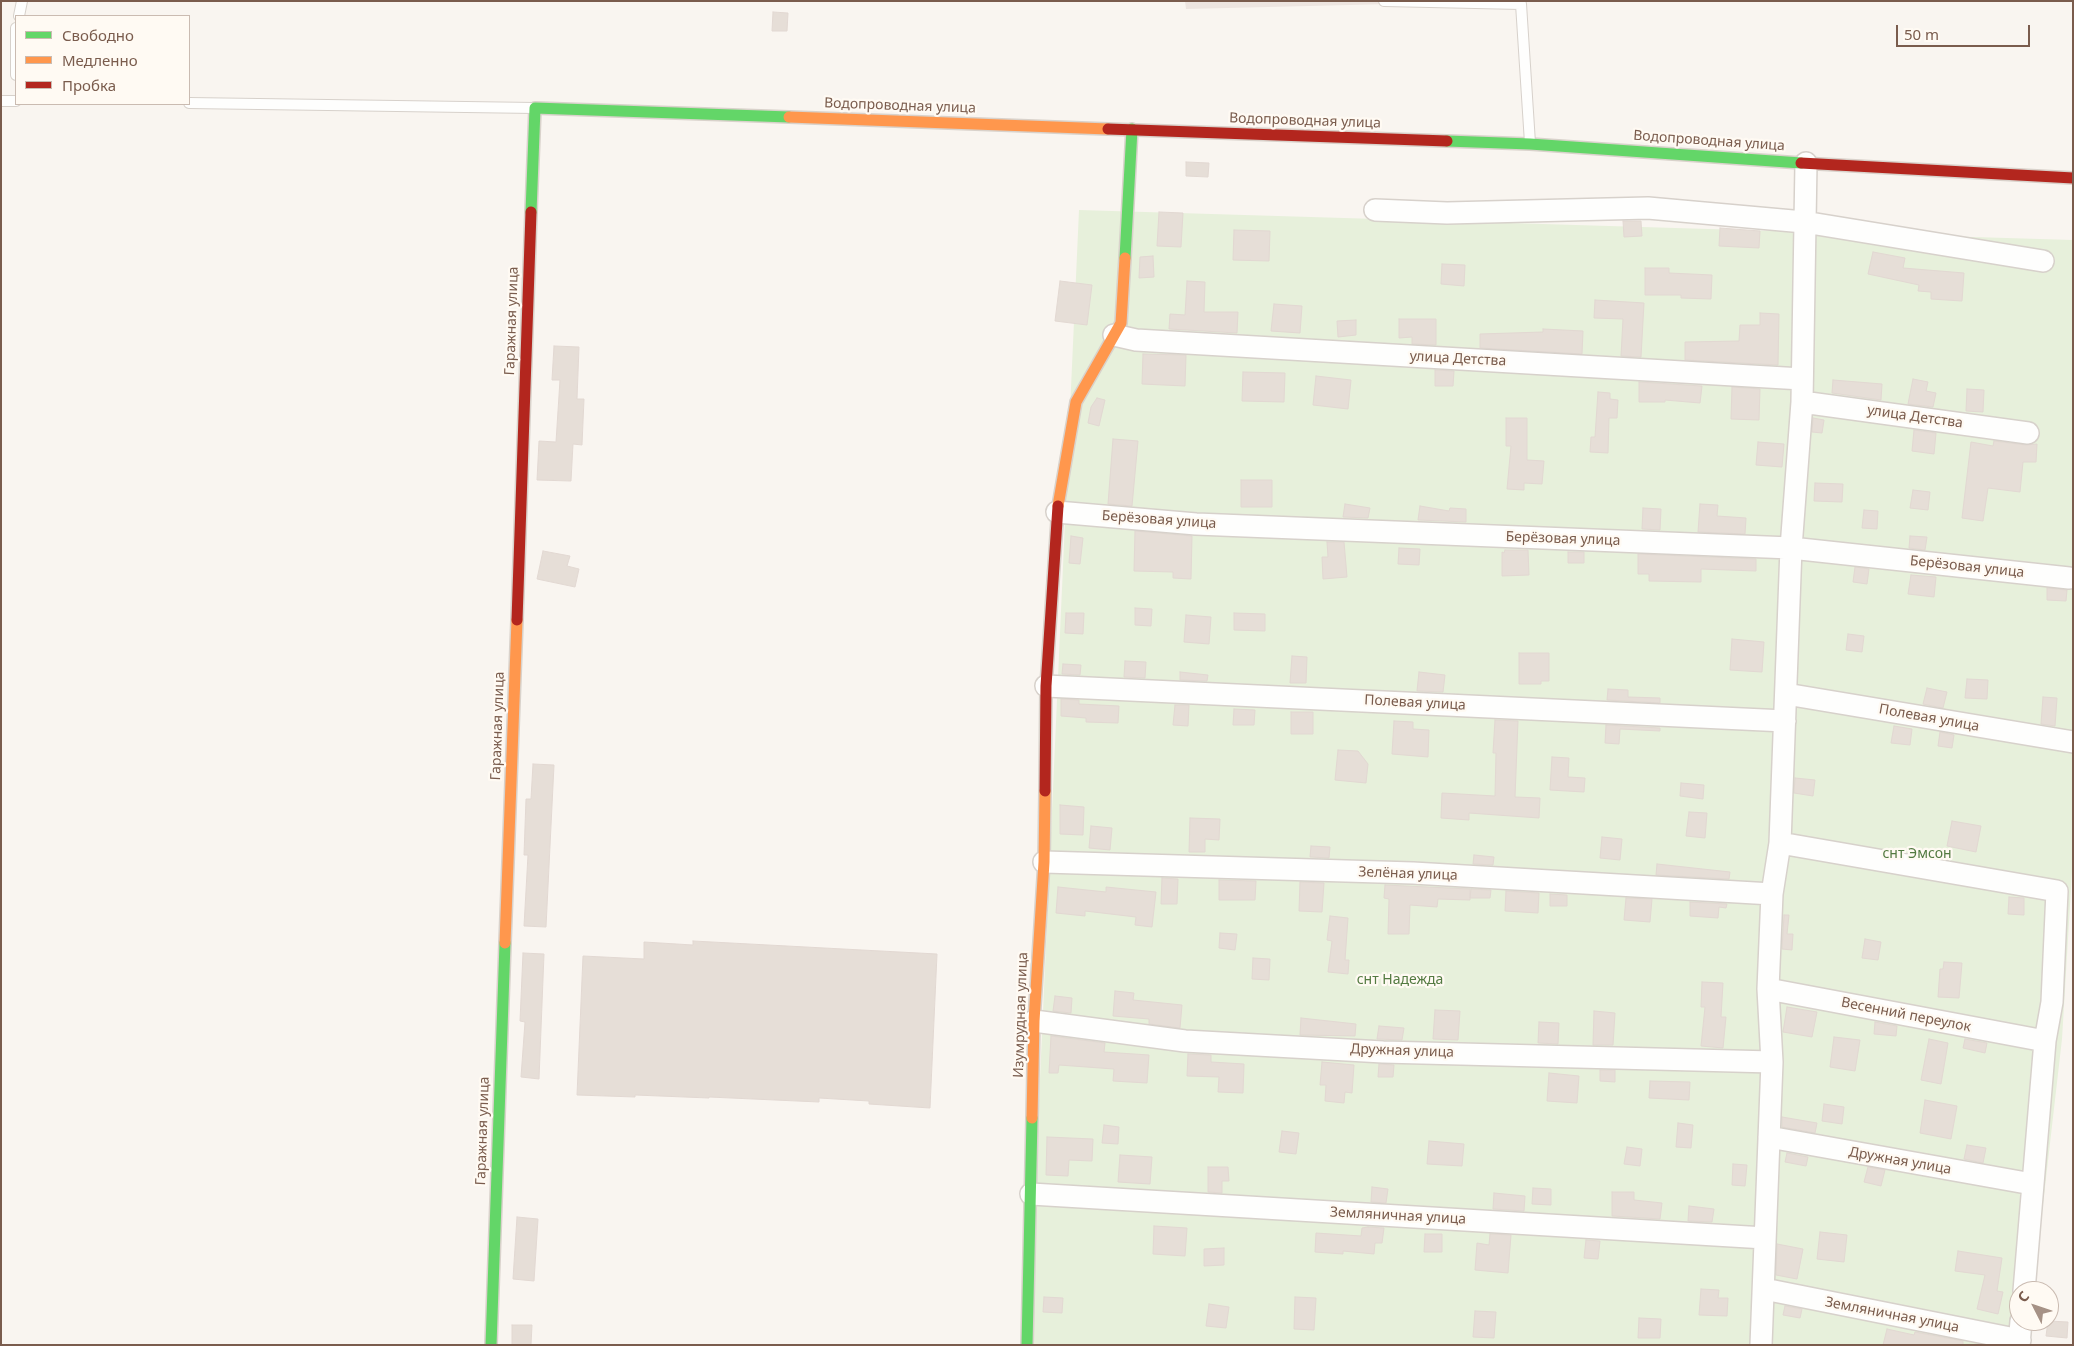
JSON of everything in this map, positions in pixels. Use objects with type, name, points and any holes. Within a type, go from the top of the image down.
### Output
[{"type":"street","name":"Водопроводная улица","points":[[534,108],[1530,144],[1806,163],[2073,178]]},
{"type":"street","name":"Гаражная улица","points":[[491,1345],[534,108]]},
{"type":"street","name":"Изумрудная улица","points":[[1028,1345],[1034,1021],[1044,862],[1046,686],[1056,512],[1076,402],[1121,323],[1132,129]]},
{"type":"street","points":[[1761,1345],[1772,1062],[1768,989],[1772,894],[1780,843],[1791,548],[1802,402],[1806,163]]},
{"type":"street","points":[[1375,210],[1447,213],[1648,208],[1804,222],[2044,261]]},
{"type":"street","name":"улица Детства","points":[[1114,335],[1136,340],[1802,380]]},
{"type":"street","name":"улица Детства","points":[[1802,402],[2028,433]]},
{"type":"street","name":"Берёзовая улица","points":[[1056,512],[1196,524],[1791,548],[2069,578]]},
{"type":"street","name":"Полевая улица","points":[[1046,686],[1785,721]]},
{"type":"street","name":"Полевая улица","points":[[1786,694],[2073,742]]},
{"type":"street","points":[[1780,843],[2057,891],[2052,1002],[2045,1041],[2025,1281]]},
{"type":"street","name":"Зелёная улица","points":[[1044,862],[1413,873],[1772,894]]},
{"type":"street","name":"Весенний переулок","points":[[1768,989],[2045,1041]]},
{"type":"street","name":"Дружная улица","points":[[1034,1021],[1185,1041],[1383,1052],[1772,1062]]},
{"type":"street","name":"Дружная улица","points":[[1769,1137],[2032,1184]]},
{"type":"street","name":"Земляничная улица","points":[[1030,1194],[1765,1238]]},
{"type":"street","name":"Земляничная улица","points":[[1764,1289],[2020,1335]]},
{"type":"lane","points":[[19,15],[22,1]]},
{"type":"lane","points":[[1384,1],[1521,4],[1530,144]]},
{"type":"lane","points":[[1,100],[15,101]]},
{"type":"lane","points":[[190,103],[534,108]]},
{"type":"shaded area","points":[[1185,1],[1514,1],[1186,9]]},
{"type":"green space","name":"снт Надежда","points":[[1079,210],[2073,240],[2073,855],[2062,1039],[2034,1281],[2009,1281],[2009,1331],[2022,1331],[2027,1345],[1028,1345]]},
{"type":"building","points":[[773,12],[788,13],[787,31],[772,31]]},
{"type":"building","points":[[1186,162],[1209,163],[1208,177],[1186,176]]},
{"type":"building","points":[[1159,212],[1183,213],[1181,247],[1157,246]]},
{"type":"building","points":[[1623,221],[1641,221],[1642,236],[1624,237]]},
{"type":"building","points":[[1720,228],[1760,231],[1759,248],[1719,246]]},
{"type":"building","points":[[1234,230],[1270,231],[1269,261],[1233,260]]},
{"type":"building","points":[[1873,252],[1905,258],[1903,268],[1964,273],[1962,301],[1931,299],[1931,292],[1918,291],[1919,285],[1868,274]]},
{"type":"building","points":[[1153,256],[1154,277],[1139,278],[1140,257]]},
{"type":"building","points":[[1442,264],[1465,265],[1464,286],[1441,284]]},
{"type":"building","points":[[1645,268],[1669,268],[1669,273],[1712,275],[1711,299],[1681,298],[1681,295],[1645,295]]},
{"type":"building","points":[[1060,281],[1092,285],[1087,325],[1055,321]]},
{"type":"building","points":[[1187,281],[1205,282],[1204,312],[1238,312],[1237,333],[1169,329],[1170,314],[1185,315]]},
{"type":"building","points":[[1595,300],[1644,303],[1641,357],[1621,356],[1623,319],[1594,318]]},
{"type":"building","points":[[1274,304],[1302,306],[1300,333],[1271,331]]},
{"type":"building","points":[[1760,313],[1779,314],[1778,365],[1685,360],[1685,342],[1739,341],[1740,325],[1760,325]]},
{"type":"building","points":[[1399,319],[1436,319],[1436,345],[1412,344],[1412,337],[1399,338]]},
{"type":"building","points":[[1356,320],[1356,335],[1338,337],[1337,321]]},
{"type":"building","points":[[1543,329],[1583,331],[1582,354],[1480,348],[1480,334],[1543,332]]},
{"type":"building","points":[[554,346],[579,347],[577,399],[584,399],[582,445],[573,444],[571,481],[537,480],[539,441],[556,442],[560,380],[552,380]]},
{"type":"building","points":[[1143,354],[1186,355],[1185,386],[1142,384]]},
{"type":"building","points":[[1435,370],[1454,371],[1453,386],[1435,386]]},
{"type":"building","points":[[1243,372],[1285,373],[1284,402],[1242,401]]},
{"type":"building","points":[[1316,376],[1351,380],[1348,409],[1313,405]]},
{"type":"building","points":[[1913,379],[1928,382],[1926,391],[1936,393],[1933,407],[1908,404]]},
{"type":"building","points":[[1833,380],[1882,384],[1881,400],[1832,393]]},
{"type":"building","points":[[1639,382],[1702,386],[1700,403],[1665,400],[1665,402],[1639,402]]},
{"type":"building","points":[[1732,387],[1760,389],[1759,420],[1731,419]]},
{"type":"building","points":[[1967,389],[1984,390],[1983,412],[1966,411]]},
{"type":"building","points":[[1598,392],[1610,393],[1610,399],[1618,400],[1617,418],[1609,418],[1608,453],[1590,452],[1591,437],[1595,437]]},
{"type":"building","points":[[1097,398],[1105,400],[1099,426],[1088,423],[1091,407]]},
{"type":"building","points":[[1506,418],[1527,418],[1527,460],[1544,461],[1542,484],[1524,483],[1524,490],[1507,489],[1511,446],[1506,446]]},
{"type":"building","points":[[1813,418],[1824,420],[1822,433],[1812,432]]},
{"type":"building","points":[[1914,430],[1936,433],[1934,454],[1912,451]]},
{"type":"building","points":[[1113,439],[1138,441],[1132,506],[1108,504]]},
{"type":"building","points":[[1994,441],[2026,445],[2037,444],[2036,462],[2023,462],[2020,492],[1988,488],[1983,521],[1962,518],[1971,442],[1993,446]]},
{"type":"building","points":[[1758,442],[1784,444],[1782,467],[1756,465]]},
{"type":"building","points":[[1241,480],[1272,480],[1272,507],[1241,507]]},
{"type":"building","points":[[1815,483],[1843,484],[1842,502],[1814,501]]},
{"type":"building","points":[[1913,490],[1930,492],[1928,510],[1910,508]]},
{"type":"building","points":[[1345,504],[1370,508],[1368,518],[1343,517]]},
{"type":"building","points":[[1700,504],[1718,505],[1717,516],[1746,518],[1745,534],[1698,532]]},
{"type":"building","points":[[1420,506],[1449,511],[1450,508],[1466,509],[1466,522],[1418,520]]},
{"type":"building","points":[[1643,508],[1661,509],[1660,530],[1642,529]]},
{"type":"building","points":[[1864,510],[1878,511],[1877,529],[1862,528]]},
{"type":"building","points":[[1135,531],[1192,536],[1191,579],[1173,578],[1173,572],[1134,571]]},
{"type":"building","points":[[1071,536],[1083,538],[1080,564],[1069,563]]},
{"type":"building","points":[[1910,536],[1927,537],[1925,550],[1909,548]]},
{"type":"building","points":[[1327,542],[1344,542],[1347,577],[1323,579],[1322,557],[1328,557]]},
{"type":"building","points":[[1399,548],[1420,549],[1419,565],[1398,564]]},
{"type":"building","points":[[1505,550],[1528,550],[1529,575],[1502,576],[1502,552],[1504,553]]},
{"type":"building","points":[[543,551],[570,556],[567,566],[579,569],[575,587],[537,579]]},
{"type":"building","points":[[1568,552],[1584,552],[1584,563],[1568,563]]},
{"type":"building","points":[[1638,554],[1756,559],[1756,571],[1701,569],[1701,582],[1649,581],[1649,574],[1638,574]]},
{"type":"building","points":[[1855,567],[1869,569],[1867,584],[1853,582]]},
{"type":"building","points":[[1911,575],[1936,577],[1934,597],[1908,594]]},
{"type":"building","points":[[2047,588],[2067,590],[2066,601],[2047,600]]},
{"type":"building","points":[[1135,608],[1152,609],[1151,626],[1135,625]]},
{"type":"building","points":[[1066,613],[1084,613],[1083,634],[1065,633]]},
{"type":"building","points":[[1234,613],[1265,614],[1265,631],[1234,630]]},
{"type":"building","points":[[1186,615],[1211,617],[1209,644],[1184,642]]},
{"type":"building","points":[[1848,634],[1864,636],[1862,652],[1846,650]]},
{"type":"building","points":[[1732,639],[1764,642],[1762,672],[1730,670]]},
{"type":"building","points":[[1519,653],[1549,653],[1549,681],[1541,681],[1541,684],[1519,684]]},
{"type":"building","points":[[1292,656],[1307,657],[1306,683],[1290,683]]},
{"type":"building","points":[[1125,661],[1146,662],[1145,678],[1124,677]]},
{"type":"building","points":[[1063,664],[1081,665],[1080,675],[1062,674]]},
{"type":"building","points":[[1180,672],[1208,675],[1207,681],[1180,680]]},
{"type":"building","points":[[1419,672],[1445,675],[1443,692],[1417,691]]},
{"type":"building","points":[[1967,679],[1988,680],[1987,699],[1965,698]]},
{"type":"building","points":[[1927,688],[1947,692],[1943,708],[1923,704]]},
{"type":"building","points":[[1608,689],[1628,690],[1628,697],[1660,698],[1660,703],[1607,700]]},
{"type":"building","points":[[2043,697],[2057,698],[2055,726],[2041,724]]},
{"type":"building","points":[[1061,699],[1079,700],[1079,704],[1119,706],[1118,723],[1086,722],[1086,718],[1061,716]]},
{"type":"building","points":[[1175,705],[1189,705],[1188,726],[1173,725]]},
{"type":"building","points":[[1234,709],[1255,710],[1254,725],[1233,725]]},
{"type":"building","points":[[1291,712],[1313,712],[1313,734],[1291,734]]},
{"type":"building","points":[[1495,720],[1518,721],[1515,797],[1540,798],[1539,818],[1469,813],[1469,820],[1441,818],[1442,793],[1495,796],[1496,753],[1493,753]]},
{"type":"building","points":[[1394,721],[1413,722],[1413,729],[1429,730],[1428,757],[1392,754]]},
{"type":"building","points":[[1606,725],[1660,728],[1660,731],[1620,729],[1619,744],[1605,743]]},
{"type":"building","points":[[1894,726],[1912,729],[1910,745],[1891,743]]},
{"type":"building","points":[[1940,732],[1954,735],[1952,748],[1938,746]]},
{"type":"building","points":[[1338,750],[1358,751],[1368,764],[1366,783],[1335,780]]},
{"type":"building","points":[[1552,757],[1569,758],[1568,777],[1585,778],[1584,792],[1550,790]]},
{"type":"building","points":[[533,764],[554,765],[546,927],[524,926],[528,855],[524,855],[526,799],[531,799]]},
{"type":"building","points":[[1795,778],[1815,780],[1813,796],[1794,793]]},
{"type":"building","points":[[1681,783],[1704,785],[1703,799],[1680,796]]},
{"type":"building","points":[[1060,805],[1084,807],[1083,835],[1060,834]]},
{"type":"building","points":[[1689,812],[1707,813],[1705,838],[1686,836]]},
{"type":"building","points":[[1190,818],[1220,819],[1219,840],[1205,839],[1205,852],[1189,852]]},
{"type":"building","points":[[1952,821],[1981,826],[1976,852],[1947,846]]},
{"type":"building","points":[[1091,826],[1112,828],[1110,850],[1089,848]]},
{"type":"building","points":[[1602,837],[1622,839],[1620,860],[1600,858]]},
{"type":"building","points":[[1311,846],[1330,847],[1329,858],[1310,857]]},
{"type":"building","points":[[1474,855],[1494,857],[1493,865],[1473,864]]},
{"type":"building","points":[[1657,864],[1730,872],[1729,879],[1656,875]]},
{"type":"building","points":[[1162,878],[1178,879],[1177,904],[1161,904]]},
{"type":"building","points":[[1219,880],[1256,881],[1255,900],[1219,900]]},
{"type":"building","points":[[1300,882],[1324,883],[1322,912],[1299,911]]},
{"type":"building","points":[[1385,885],[1470,889],[1470,900],[1438,899],[1437,907],[1410,905],[1409,934],[1388,934],[1389,899],[1384,898]]},
{"type":"building","points":[[1058,887],[1106,892],[1106,887],[1156,892],[1152,927],[1135,925],[1136,917],[1085,911],[1085,916],[1056,913]]},
{"type":"building","points":[[1471,889],[1491,890],[1490,898],[1470,898]]},
{"type":"building","points":[[1506,891],[1539,893],[1538,913],[1505,911]]},
{"type":"building","points":[[1550,894],[1567,895],[1567,906],[1550,906]]},
{"type":"building","points":[[2009,897],[2024,898],[2024,915],[2008,914]]},
{"type":"building","points":[[1626,898],[1652,899],[1650,922],[1624,920]]},
{"type":"building","points":[[1690,902],[1727,904],[1726,908],[1719,907],[1718,918],[1690,916]]},
{"type":"building","points":[[1784,915],[1789,915],[1787,934],[1793,934],[1792,950],[1782,949]]},
{"type":"building","points":[[1330,916],[1348,918],[1345,960],[1349,960],[1348,974],[1328,972],[1332,941],[1327,940]]},
{"type":"building","points":[[1220,933],[1237,934],[1235,950],[1219,948]]},
{"type":"building","points":[[1865,939],[1881,942],[1878,960],[1862,958]]},
{"type":"building","points":[[693,941],[937,954],[930,1108],[819,1098],[819,1102],[709,1097],[577,1095],[583,956],[644,959],[644,942],[693,945]]},
{"type":"building","points":[[523,953],[544,954],[539,1079],[521,1077],[525,1022],[520,1021]]},
{"type":"building","points":[[1253,958],[1270,959],[1269,980],[1252,979]]},
{"type":"building","points":[[1944,962],[1962,963],[1959,998],[1938,997],[1940,969],[1943,969]]},
{"type":"building","points":[[1702,982],[1723,983],[1721,1017],[1726,1017],[1723,1048],[1701,1046],[1705,1007],[1701,1007]]},
{"type":"building","points":[[1115,991],[1134,993],[1133,1000],[1182,1005],[1180,1028],[1149,1024],[1149,1019],[1113,1016]]},
{"type":"building","points":[[1055,996],[1072,998],[1071,1013],[1053,1011]]},
{"type":"building","points":[[1787,1007],[1817,1012],[1812,1037],[1783,1032]]},
{"type":"building","points":[[1435,1010],[1460,1011],[1458,1040],[1433,1039]]},
{"type":"building","points":[[1594,1011],[1615,1013],[1613,1045],[1593,1045]]},
{"type":"building","points":[[1301,1018],[1356,1024],[1355,1036],[1300,1035]]},
{"type":"building","points":[[1539,1022],[1559,1023],[1558,1044],[1538,1043]]},
{"type":"building","points":[[1875,1022],[1897,1026],[1896,1036],[1874,1034]]},
{"type":"building","points":[[1379,1026],[1404,1028],[1402,1040],[1377,1039]]},
{"type":"building","points":[[1051,1036],[1105,1043],[1104,1052],[1149,1055],[1147,1083],[1113,1081],[1114,1069],[1059,1065],[1058,1073],[1049,1073]]},
{"type":"building","points":[[1834,1037],[1860,1040],[1855,1071],[1830,1067]]},
{"type":"building","points":[[1929,1039],[1948,1043],[1941,1084],[1921,1080]]},
{"type":"building","points":[[1965,1039],[1987,1043],[1985,1053],[1963,1048]]},
{"type":"building","points":[[1188,1054],[1211,1055],[1211,1062],[1244,1064],[1243,1093],[1218,1092],[1219,1077],[1187,1076]]},
{"type":"building","points":[[1322,1062],[1354,1065],[1352,1093],[1345,1092],[1344,1103],[1325,1101],[1326,1085],[1320,1085]]},
{"type":"building","points":[[1379,1064],[1394,1065],[1393,1077],[1378,1077]]},
{"type":"building","points":[[1600,1070],[1615,1070],[1615,1082],[1600,1081]]},
{"type":"building","points":[[1549,1073],[1579,1076],[1577,1103],[1547,1101]]},
{"type":"building","points":[[1650,1081],[1690,1082],[1689,1100],[1649,1098]]},
{"type":"building","points":[[1925,1100],[1957,1106],[1951,1139],[1920,1133]]},
{"type":"building","points":[[1824,1104],[1844,1107],[1842,1124],[1822,1121]]},
{"type":"building","points":[[1782,1117],[1817,1123],[1815,1133],[1782,1127]]},
{"type":"building","points":[[1678,1123],[1693,1125],[1691,1148],[1676,1147]]},
{"type":"building","points":[[1104,1125],[1119,1127],[1118,1144],[1102,1143]]},
{"type":"building","points":[[1282,1131],[1299,1133],[1296,1154],[1279,1152]]},
{"type":"building","points":[[1047,1137],[1093,1139],[1092,1161],[1069,1160],[1068,1176],[1046,1175]]},
{"type":"building","points":[[1429,1141],[1464,1144],[1462,1166],[1427,1164]]},
{"type":"building","points":[[1967,1145],[1986,1148],[1983,1163],[1964,1159]]},
{"type":"building","points":[[1627,1147],[1642,1149],[1640,1166],[1624,1164]]},
{"type":"building","points":[[1787,1153],[1808,1157],[1806,1166],[1785,1162]]},
{"type":"building","points":[[1120,1155],[1152,1157],[1150,1184],[1118,1182]]},
{"type":"building","points":[[1733,1164],[1747,1165],[1745,1186],[1732,1185]]},
{"type":"building","points":[[1208,1167],[1228,1167],[1229,1181],[1222,1181],[1222,1193],[1208,1192]]},
{"type":"building","points":[[1868,1167],[1885,1170],[1881,1186],[1864,1182]]},
{"type":"building","points":[[1372,1187],[1388,1189],[1386,1203],[1371,1202]]},
{"type":"building","points":[[1533,1188],[1551,1189],[1551,1205],[1532,1204]]},
{"type":"building","points":[[1612,1192],[1634,1192],[1634,1200],[1662,1203],[1660,1219],[1612,1216]]},
{"type":"building","points":[[1494,1193],[1525,1196],[1524,1211],[1493,1209]]},
{"type":"building","points":[[1689,1206],[1714,1209],[1712,1222],[1688,1221]]},
{"type":"building","points":[[517,1217],[538,1219],[534,1281],[513,1279]]},
{"type":"building","points":[[1154,1226],[1187,1228],[1185,1256],[1153,1254]]},
{"type":"building","points":[[1362,1228],[1384,1228],[1382,1243],[1375,1243],[1374,1254],[1343,1251],[1343,1254],[1315,1252],[1316,1233],[1361,1236]]},
{"type":"building","points":[[1820,1232],[1847,1235],[1844,1262],[1817,1259]]},
{"type":"building","points":[[1425,1234],[1442,1234],[1442,1252],[1424,1252]]},
{"type":"building","points":[[1490,1234],[1511,1235],[1508,1273],[1475,1270],[1477,1243],[1489,1245]]},
{"type":"building","points":[[1586,1240],[1600,1241],[1598,1259],[1584,1258]]},
{"type":"building","points":[[1777,1244],[1803,1249],[1797,1279],[1776,1275]]},
{"type":"building","points":[[1224,1248],[1224,1265],[1204,1266],[1204,1249]]},
{"type":"building","points":[[1958,1251],[2002,1258],[1997,1291],[2003,1292],[1998,1314],[1977,1309],[1985,1275],[1955,1271]]},
{"type":"building","points":[[1701,1289],[1719,1290],[1718,1298],[1728,1298],[1727,1316],[1699,1315]]},
{"type":"building","points":[[1044,1297],[1063,1298],[1062,1313],[1043,1312]]},
{"type":"building","points":[[1295,1297],[1316,1298],[1314,1330],[1294,1329]]},
{"type":"building","points":[[1209,1304],[1229,1307],[1226,1328],[1206,1326]]},
{"type":"building","points":[[1785,1306],[1802,1309],[1800,1318],[1783,1315]]},
{"type":"building","points":[[1475,1311],[1496,1312],[1494,1338],[1473,1337]]},
{"type":"building","points":[[1639,1318],[1661,1319],[1660,1338],[1638,1338]]},
{"type":"building","points":[[2059,1322],[2068,1322],[2067,1338],[2046,1336],[2047,1331],[2059,1331]]},
{"type":"building","points":[[512,1325],[532,1325],[531,1345],[512,1345]]},
{"type":"building","points":[[1887,1329],[1914,1335],[1915,1332],[1963,1341],[1963,1345],[1883,1345]]},
{"type":"traffic: fast","points":[[531,212],[535,108],[789,117]]},
{"type":"traffic: fast","points":[[1125,258],[1132,129]]},
{"type":"traffic: fast","points":[[1447,141],[1530,144],[1801,163]]},
{"type":"traffic: fast","points":[[491,1345],[505,943]]},
{"type":"traffic: fast","points":[[1027,1345],[1032,1118]]},
{"type":"traffic: slow","points":[[789,117],[1108,129]]},
{"type":"traffic: slow","points":[[1058,506],[1076,402],[1121,323],[1125,258]]},
{"type":"traffic: slow","points":[[505,943],[517,620]]},
{"type":"traffic: slow","points":[[1032,1118],[1034,1021],[1044,862],[1045,791]]},
{"type":"traffic: jam","points":[[1108,129],[1447,141]]},
{"type":"traffic: jam","points":[[1801,163],[2073,178]]},
{"type":"traffic: jam","points":[[517,620],[531,212]]},
{"type":"traffic: jam","points":[[1045,791],[1046,686],[1058,506]]},
{"type":"park label","name":"снт Эмсон","points":[[1917,854]]}]
